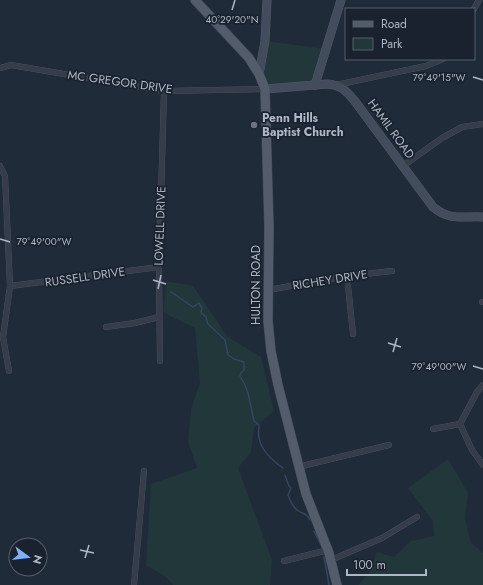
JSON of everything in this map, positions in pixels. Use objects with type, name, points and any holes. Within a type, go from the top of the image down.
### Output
[{"type":"main road","name":"HULTON ROAD","points":[[194,0],[249,58],[259,74],[265,89],[268,219],[268,321],[271,352],[298,467],[306,494],[328,550],[337,585]]},
{"type":"street","points":[[259,74],[265,41],[267,0]]},
{"type":"street","points":[[316,85],[341,0]]},
{"type":"street","points":[[265,89],[336,85],[426,66],[441,60]]},
{"type":"street","name":"MC GREGOR DRIVE","points":[[0,68],[11,65],[164,91],[265,89]]},
{"type":"street","name":"HAMIL ROAD","points":[[336,85],[346,91],[354,100],[433,207],[442,214],[453,217],[483,217]]},
{"type":"street","name":"LOWELL DRIVE","points":[[160,361],[159,267],[164,91]]},
{"type":"street","points":[[402,166],[442,138],[462,127],[483,124]]},
{"type":"street","points":[[0,166],[5,176],[10,286],[2,337],[9,371]]},
{"type":"street","name":"RUSSELL DRIVE","points":[[10,286],[159,267]]},
{"type":"street","name":"RICHEY DRIVE","points":[[268,290],[347,276],[392,271]]},
{"type":"street","points":[[347,276],[353,334]]},
{"type":"street","points":[[106,327],[135,324],[160,317]]},
{"type":"street","points":[[460,424],[477,392],[483,385]]},
{"type":"street","points":[[433,428],[460,424]]},
{"type":"street","points":[[460,424],[472,450],[483,465]]},
{"type":"street","points":[[298,467],[389,445]]},
{"type":"street","points":[[134,585],[144,471]]},
{"type":"street","points":[[331,560],[382,538],[417,517]]},
{"type":"street","points":[[284,561],[328,550]]},
{"type":"green space","points":[[265,41],[326,49],[315,85],[265,89],[263,82]]},
{"type":"green space","points":[[166,281],[193,286],[228,337],[261,357],[274,411],[254,428],[251,452],[238,468],[272,560],[270,585],[173,585],[166,577],[146,565],[151,484],[197,468],[188,441],[191,409],[200,383],[195,328],[164,313]]},
{"type":"green space","points":[[448,459],[468,493],[465,518],[471,543],[483,553],[483,585],[358,585],[369,573],[377,552],[394,557],[411,541],[434,536],[433,521],[408,488]]},
{"type":"waterway","points":[[171,292],[193,307],[199,303],[202,308],[201,313],[206,317],[208,324],[225,340],[228,355],[234,359],[244,362],[244,370],[240,376],[248,393],[254,421],[259,425],[260,442],[268,455],[283,468]]},
{"type":"waterway","points":[[285,475],[291,488],[288,495],[291,503],[310,520]]},
{"type":"waterway","points":[[314,531],[322,547]]},
{"type":"waterway","points":[[324,557],[329,585]]},
{"type":"place","name":"Penn Hills Baptist Church","points":[[254,125]]}]
